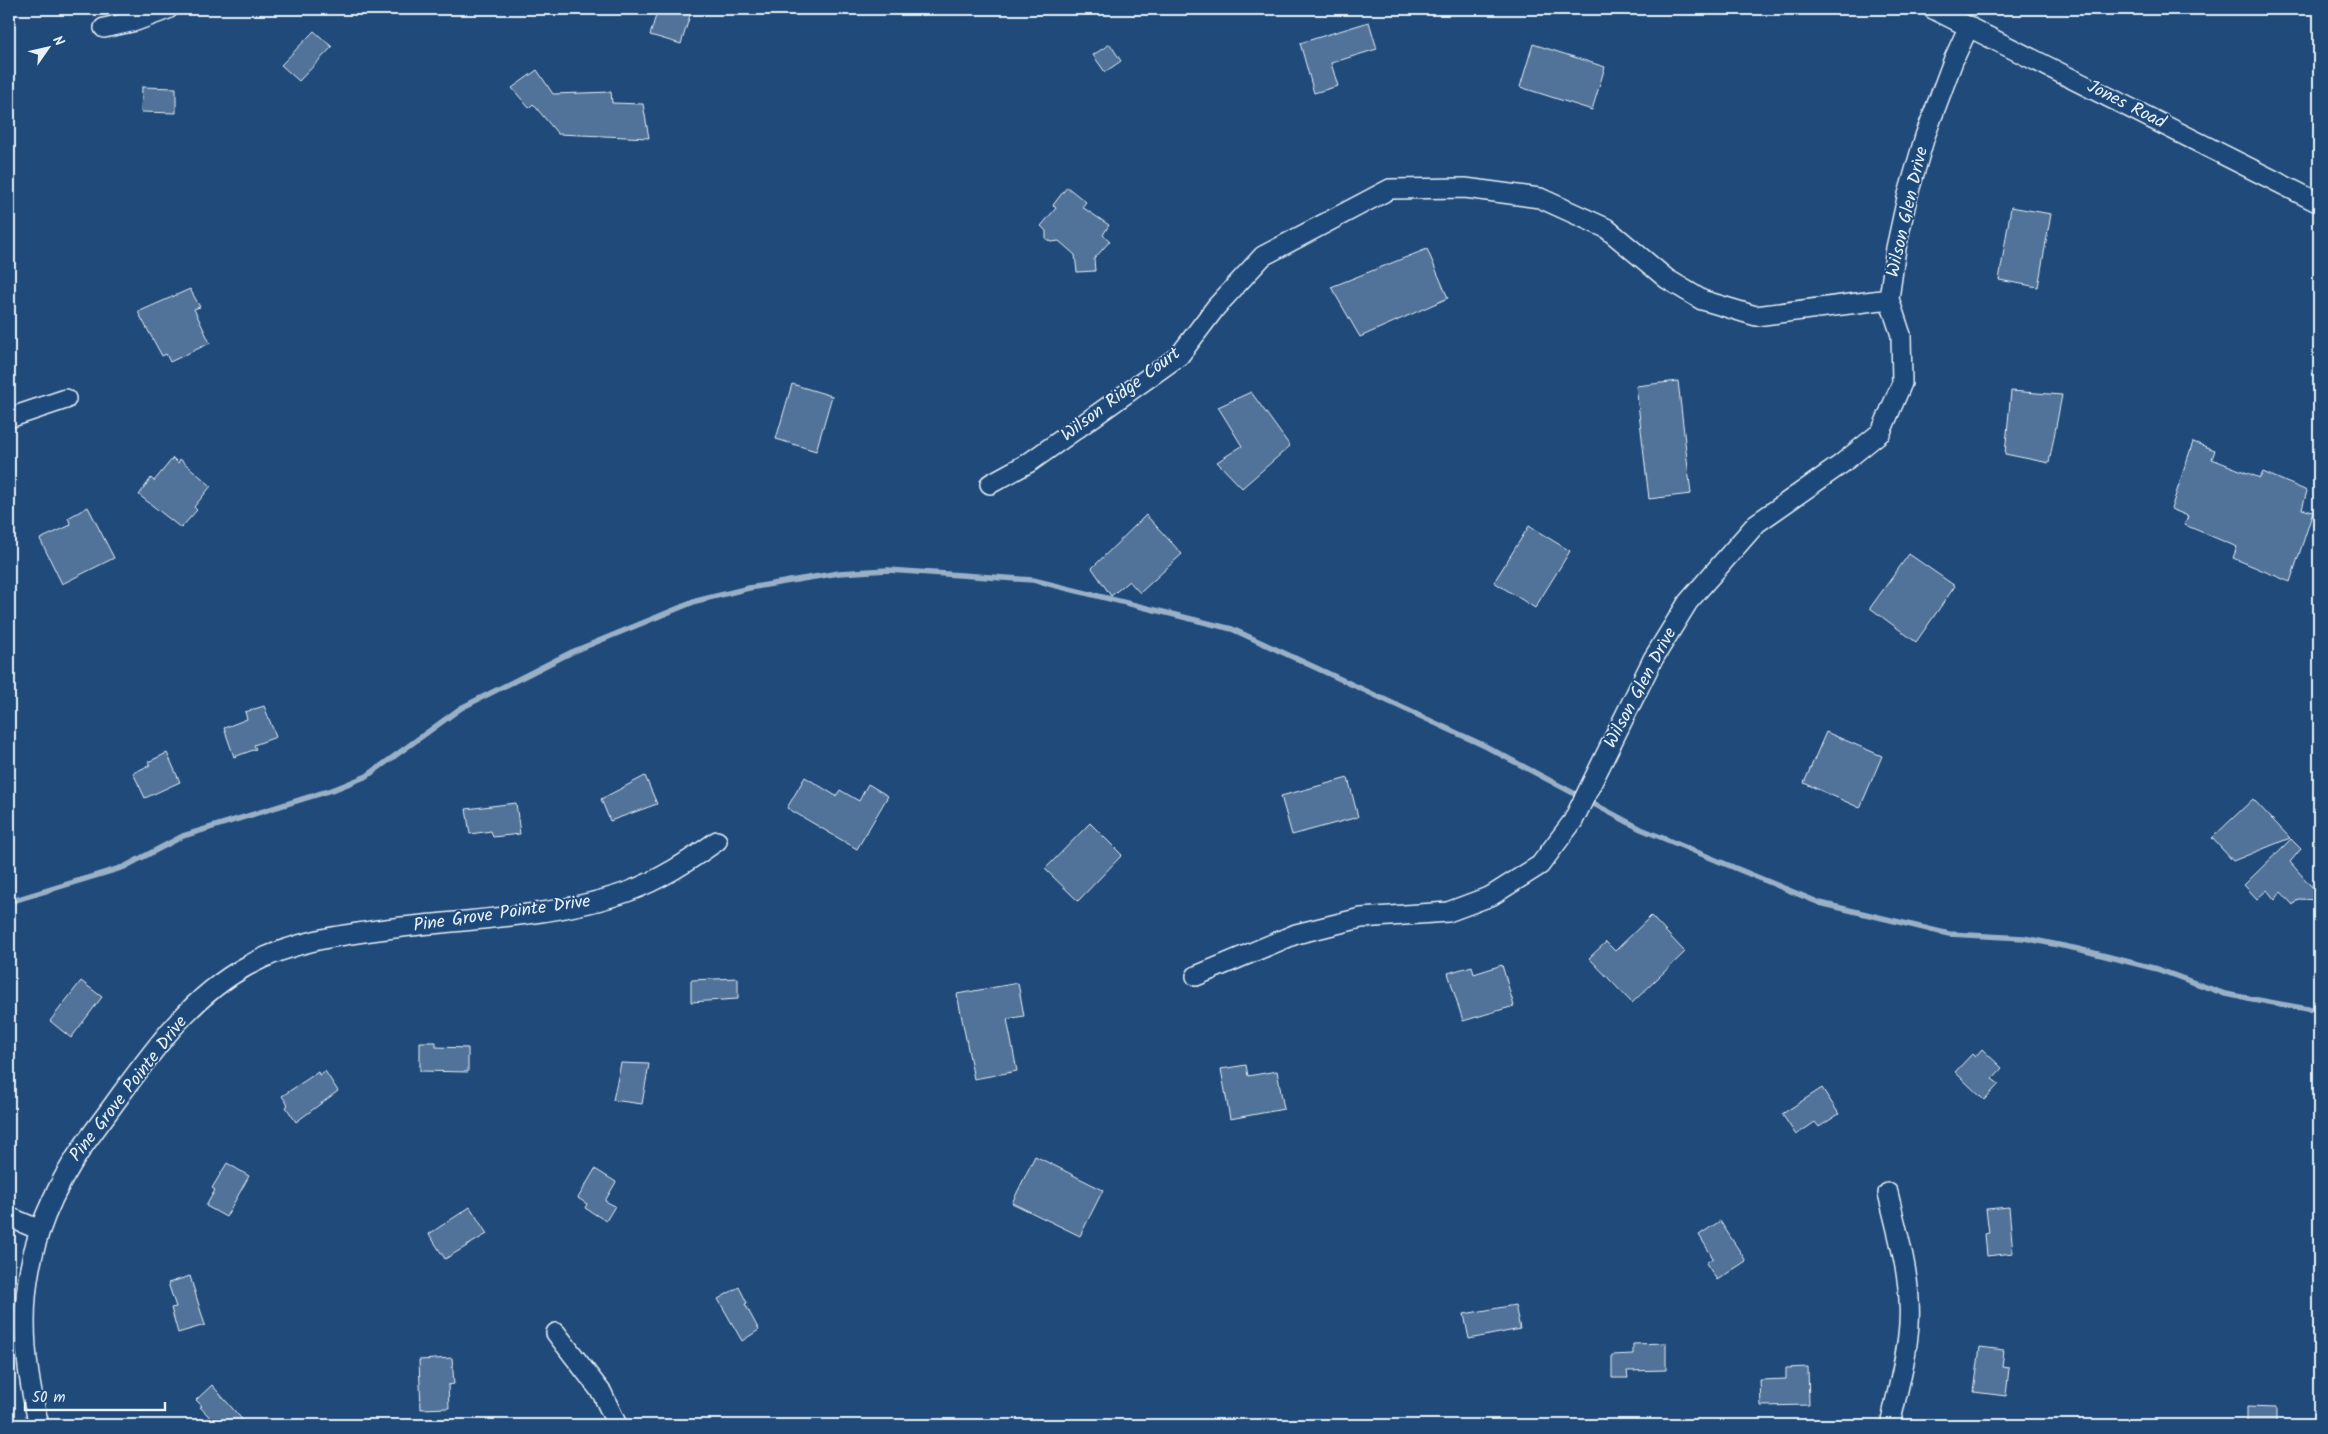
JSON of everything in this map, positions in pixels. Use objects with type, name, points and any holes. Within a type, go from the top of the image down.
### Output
[{"type":"street","points":[[104,28],[168,9]]},
{"type":"street","name":"Jones Road","points":[[1933,9],[2319,203]]},
{"type":"street","name":"Wilson Glen Drive","points":[[1196,976],[1305,932],[1361,918],[1448,912],[1491,896],[1540,865],[1573,822],[1652,659],[1688,602],[1757,523],[1840,465],[1881,432],[1902,383],[1901,335],[1889,299],[1896,248],[1907,198],[1923,144],[1952,61],[1969,26]]},
{"type":"street","name":"Wilson Ridge Court","points":[[990,484],[1030,462],[1179,356],[1216,307],[1263,256],[1390,189],[1465,188],[1540,198],[1606,228],[1667,279],[1702,300],[1756,316],[1889,299]]},
{"type":"street","points":[[9,418],[66,399]]},
{"type":"street","name":"Pine Grove Pointe Drive","points":[[39,1425],[28,1378],[24,1332],[25,1303],[30,1266],[40,1230],[55,1191],[75,1156],[168,1033],[204,996],[246,967],[284,949],[329,936],[557,909],[596,902],[660,878],[690,861],[717,841]]},
{"type":"street","points":[[1888,1193],[1907,1270],[1910,1323],[1890,1425]]},
{"type":"street","points":[[9,1218],[40,1230]]},
{"type":"street","points":[[556,1333],[602,1393],[617,1425]]},
{"type":"building","points":[[658,9],[692,9],[681,44],[650,35]]},
{"type":"building","points":[[1369,22],[1377,49],[1331,63],[1338,86],[1314,93],[1300,43]]},
{"type":"building","points":[[314,31],[332,47],[299,81],[281,65]]},
{"type":"building","points":[[1110,44],[1121,61],[1105,72],[1093,55]]},
{"type":"building","points":[[1533,44],[1605,67],[1592,110],[1520,87]]},
{"type":"building","points":[[537,70],[553,94],[611,92],[612,103],[643,104],[649,138],[558,134],[533,104],[529,108],[512,88]]},
{"type":"building","points":[[142,87],[176,88],[176,113],[141,112]]},
{"type":"building","points":[[1067,187],[1086,202],[1082,207],[1109,225],[1103,235],[1110,241],[1094,259],[1095,271],[1077,272],[1075,255],[1059,241],[1052,242],[1046,239],[1046,231],[1041,226],[1056,208],[1053,205]]},
{"type":"building","points":[[2011,207],[2051,214],[2038,287],[1999,280]]},
{"type":"building","points":[[1427,249],[1448,298],[1360,337],[1331,287]]},
{"type":"building","points":[[190,289],[200,307],[194,309],[210,343],[170,362],[166,354],[162,356],[138,312]]},
{"type":"building","points":[[1678,381],[1691,494],[1649,499],[1636,386]]},
{"type":"building","points":[[792,384],[832,396],[816,451],[776,439]]},
{"type":"building","points":[[2011,391],[2062,395],[2049,463],[2005,454]]},
{"type":"building","points":[[1251,392],[1290,446],[1242,488],[1217,462],[1242,446],[1218,407]]},
{"type":"building","points":[[2193,442],[2215,450],[2212,459],[2260,478],[2263,472],[2307,491],[2302,509],[2313,512],[2290,582],[2233,558],[2237,547],[2185,525],[2188,516],[2171,509]]},
{"type":"building","points":[[173,458],[178,463],[180,459],[211,486],[194,507],[197,510],[181,528],[139,495],[151,478],[154,481]]},
{"type":"building","points":[[88,507],[114,558],[62,584],[40,539],[71,525],[68,518]]},
{"type":"building","points":[[1146,515],[1182,554],[1140,593],[1129,581],[1111,596],[1092,568]]},
{"type":"building","points":[[1529,526],[1570,551],[1535,608],[1494,582]]},
{"type":"building","points":[[1909,554],[1955,586],[1916,642],[1870,608]]},
{"type":"building","points":[[264,706],[276,737],[254,745],[256,749],[234,757],[224,728],[247,719],[245,712]]},
{"type":"building","points":[[1826,732],[1882,756],[1860,808],[1804,783]]},
{"type":"building","points":[[167,753],[180,782],[145,798],[133,773],[150,765],[148,762]]},
{"type":"building","points":[[645,776],[657,804],[610,821],[601,799]]},
{"type":"building","points":[[805,777],[836,796],[840,790],[859,801],[868,784],[888,796],[857,849],[787,808]]},
{"type":"building","points":[[1348,778],[1358,817],[1292,835],[1281,796]]},
{"type":"building","points":[[2253,799],[2290,838],[2233,861],[2212,838]]},
{"type":"building","points":[[516,803],[520,834],[493,837],[491,831],[470,834],[466,809]]},
{"type":"building","points":[[1090,823],[1122,855],[1078,901],[1045,869]]},
{"type":"building","points":[[2291,839],[2301,849],[2290,862],[2311,886],[2319,887],[2319,900],[2298,899],[2293,905],[2281,892],[2275,900],[2267,890],[2257,899],[2244,885]]},
{"type":"building","points":[[1651,916],[1685,952],[1632,1003],[1589,958],[1606,942],[1615,951]]},
{"type":"building","points":[[1502,965],[1514,1006],[1463,1021],[1448,973],[1472,966],[1474,974]]},
{"type":"building","points":[[738,978],[738,999],[691,1002],[691,980]]},
{"type":"building","points":[[81,981],[102,997],[71,1038],[50,1021]]},
{"type":"building","points":[[1018,983],[1024,1016],[1007,1019],[1017,1071],[974,1079],[957,994]]},
{"type":"building","points":[[420,1042],[436,1042],[436,1047],[468,1048],[468,1072],[420,1071]]},
{"type":"building","points":[[1982,1049],[2002,1068],[1992,1079],[1999,1084],[1984,1100],[1955,1072],[1972,1054],[1975,1057]]},
{"type":"building","points":[[621,1063],[649,1064],[642,1104],[613,1100]]},
{"type":"building","points":[[1246,1065],[1248,1076],[1277,1071],[1284,1109],[1230,1119],[1221,1069]]},
{"type":"building","points":[[325,1071],[338,1091],[296,1122],[286,1107],[288,1105],[282,1096],[318,1072],[319,1075]]},
{"type":"building","points":[[1822,1088],[1839,1114],[1819,1127],[1815,1122],[1796,1135],[1782,1114]]},
{"type":"building","points":[[1035,1156],[1103,1190],[1080,1236],[1012,1203]]},
{"type":"building","points":[[227,1163],[249,1176],[226,1217],[206,1206],[215,1190],[212,1188]]},
{"type":"building","points":[[595,1169],[616,1182],[605,1201],[615,1206],[606,1221],[585,1208],[587,1204],[578,1198]]},
{"type":"building","points":[[470,1207],[487,1234],[445,1259],[429,1234]]},
{"type":"building","points":[[2009,1207],[2013,1253],[1987,1256],[1985,1234],[1989,1233],[1986,1209]]},
{"type":"building","points":[[1720,1221],[1746,1261],[1717,1280],[1706,1263],[1713,1258],[1699,1235]]},
{"type":"building","points":[[190,1276],[205,1325],[178,1333],[171,1308],[176,1307],[168,1283]]},
{"type":"building","points":[[739,1287],[747,1303],[745,1304],[759,1330],[742,1341],[718,1299]]},
{"type":"building","points":[[1515,1305],[1520,1329],[1469,1339],[1464,1314]]},
{"type":"building","points":[[1666,1343],[1666,1370],[1627,1371],[1628,1378],[1612,1378],[1612,1355],[1633,1354],[1633,1344]]},
{"type":"building","points":[[1980,1347],[2004,1350],[2002,1367],[2009,1368],[2006,1396],[1974,1392]]},
{"type":"building","points":[[452,1358],[454,1384],[448,1385],[449,1408],[421,1409],[419,1360]]},
{"type":"building","points":[[1808,1367],[1809,1405],[1761,1406],[1760,1380],[1786,1379],[1786,1368]]},
{"type":"building","points":[[212,1385],[247,1425],[217,1425],[200,1407],[202,1406],[196,1400]]},
{"type":"building","points":[[2247,1407],[2276,1408],[2276,1425],[2247,1425]]},
{"type":"waterway","points":[[9,902],[124,867],[183,836],[335,789],[367,776],[461,708],[572,652],[696,601],[749,588],[839,573],[888,570],[1033,580],[1232,629],[1485,746],[1641,829],[1820,903],[1949,934],[2024,938],[2078,949],[2157,969],[2225,994],[2319,1011]]}]
